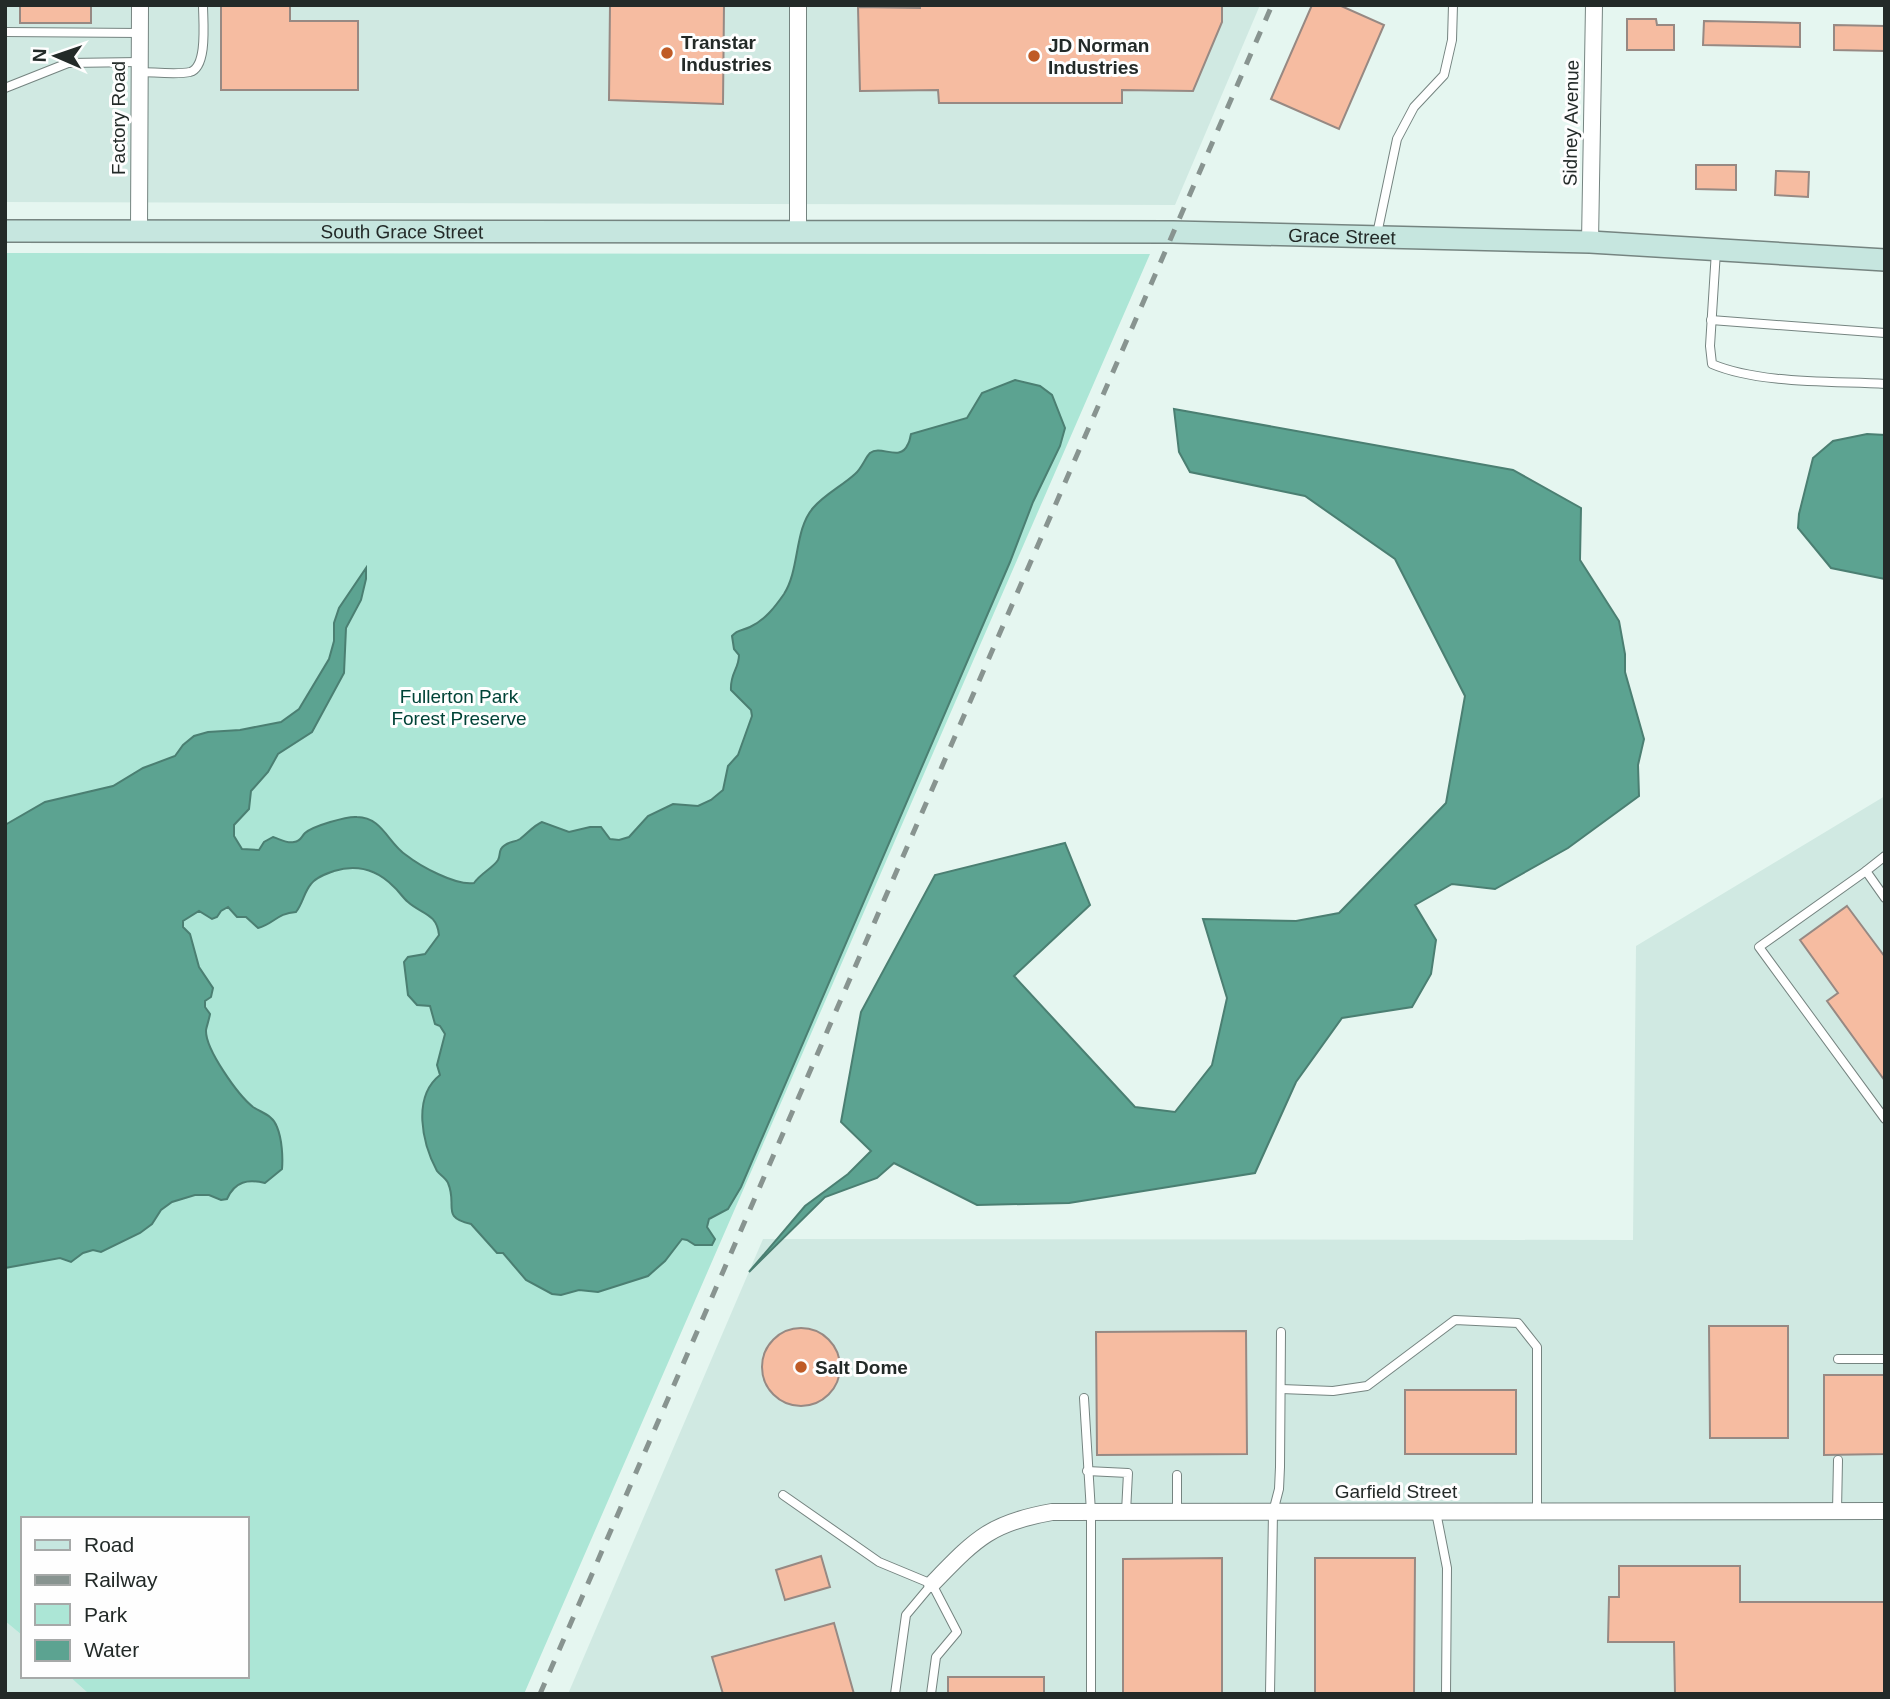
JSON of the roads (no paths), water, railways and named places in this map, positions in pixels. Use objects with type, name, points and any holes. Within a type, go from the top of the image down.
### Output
[{"type":"street","name":"Factory Road","points":[[139,230],[140,5]]},
{"type":"street","points":[[798,5],[798,232]]},
{"type":"street","name":"Sidney Avenue","points":[[1590,242],[1594,5]]},
{"type":"street","name":"South Grace Street","points":[[5,231],[798,232]]},
{"type":"street","name":"Grace Street","points":[[798,232],[1174,232],[1590,242],[1885,260]]},
{"type":"street","name":"Garfield Street","points":[[932,1584],[973,1542],[987,1532],[1029,1516],[1052,1512],[1885,1511]]},
{"type":"lane","points":[[5,88],[68,63],[190,72],[198,66],[203,50],[203,5]]},
{"type":"lane","points":[[1376,237],[1397,139],[1415,107],[1444,75],[1452,40],[1452,5]]},
{"type":"lane","points":[[5,32],[140,33]]},
{"type":"lane","points":[[1716,249],[1710,346],[1712,364],[1730,371],[1774,377],[1885,384]]},
{"type":"lane","points":[[1711,320],[1885,333]]},
{"type":"lane","points":[[1885,856],[1759,947],[1885,1119]]},
{"type":"lane","points":[[1866,871],[1885,898]]},
{"type":"lane","points":[[1281,1389],[1333,1391],[1367,1386],[1455,1320],[1518,1323],[1537,1346],[1537,1512]]},
{"type":"lane","points":[[1270,1694],[1273,1512],[1279,1489],[1280,1467],[1281,1332]]},
{"type":"lane","points":[[1838,1359],[1885,1359]]},
{"type":"lane","points":[[1084,1398],[1091,1512],[1091,1694]]},
{"type":"lane","points":[[1837,1511],[1838,1460]]},
{"type":"lane","points":[[1087,1471],[1128,1474],[1126,1512]]},
{"type":"lane","points":[[1177,1475],[1177,1512]]},
{"type":"lane","points":[[783,1494],[879,1562],[932,1584],[957,1632],[936,1657],[931,1694]]},
{"type":"lane","points":[[1436,1512],[1447,1568],[1446,1694]]},
{"type":"lane","points":[[895,1694],[906,1615],[932,1584]]},
{"type":"water","points":[[1015,380],[1040,386],[1052,395],[1065,428],[1060,446],[1033,502],[1010,562],[741,1187],[728,1209],[709,1219],[707,1227],[715,1239],[712,1245],[695,1245],[682,1239],[665,1261],[648,1276],[598,1292],[579,1290],[561,1295],[552,1294],[526,1280],[503,1253],[497,1253],[471,1224],[456,1218],[452,1210],[451,1191],[432,1160],[422,1121],[426,1095],[431,1084],[440,1075],[437,1065],[445,1034],[440,1026],[435,1024],[430,1006],[417,1005],[408,995],[404,962],[408,957],[425,954],[439,935],[438,928],[432,918],[408,902],[387,880],[373,872],[351,868],[318,878],[309,887],[296,912],[284,914],[258,928],[246,917],[237,917],[228,907],[212,919],[199,911],[183,921],[183,927],[190,934],[199,967],[213,988],[211,997],[205,1001],[205,1007],[210,1014],[207,1038],[239,1093],[275,1123],[281,1142],[282,1169],[265,1183],[253,1181],[238,1185],[227,1199],[195,1195],[172,1202],[140,1233],[101,1252],[93,1250],[83,1253],[71,1262],[60,1258],[5,1268],[5,825],[45,802],[113,786],[143,768],[175,756],[194,736],[281,722],[299,709],[329,659],[339,608],[366,568],[361,600],[346,628],[344,673],[312,732],[278,754],[268,772],[251,791],[249,809],[234,825],[234,836],[242,849],[259,850],[264,842],[273,837],[289,842],[300,840],[309,830],[322,825],[352,817],[366,818],[379,826],[400,850],[420,864],[448,878],[474,883],[496,863],[503,846],[520,839],[542,822],[569,832],[601,827],[610,839],[629,837],[648,816],[673,804],[698,806],[723,790],[728,766],[738,755],[752,716],[751,710],[731,690],[739,655],[734,649],[732,636],[760,621],[784,594],[793,573],[803,527],[813,508],[855,474],[870,453],[879,450],[900,452],[905,449],[911,434],[967,418],[982,393]]},
{"type":"water","points":[[1174,409],[1513,470],[1581,508],[1580,560],[1619,621],[1625,654],[1625,672],[1644,739],[1638,765],[1639,796],[1568,848],[1495,889],[1452,884],[1415,905],[1436,940],[1431,974],[1412,1007],[1342,1018],[1296,1082],[1255,1173],[1069,1203],[977,1205],[894,1163],[877,1178],[825,1197],[749,1272],[805,1206],[848,1174],[871,1151],[841,1122],[861,1012],[935,875],[1065,843],[1090,905],[1014,976],[1135,1107],[1175,1112],[1212,1065],[1227,998],[1203,919],[1296,921],[1339,913],[1446,803],[1465,696],[1395,559],[1305,496],[1190,472],[1179,452]]},
{"type":"water","points":[[1867,434],[1885,435],[1885,579],[1831,568],[1798,528],[1813,458],[1833,441]]},
{"type":"railway","points":[[540,1694],[1272,5]]},
{"type":"place","name":"Transtar Industries","points":[[667,53]]},
{"type":"place","name":"JD Norman Industries","points":[[1034,56]]},
{"type":"place","name":"Salt Dome","points":[[801,1367]]},
{"type":"park label","name":"Fullerton Park Forest Preserve","points":[[459,707]]}]
